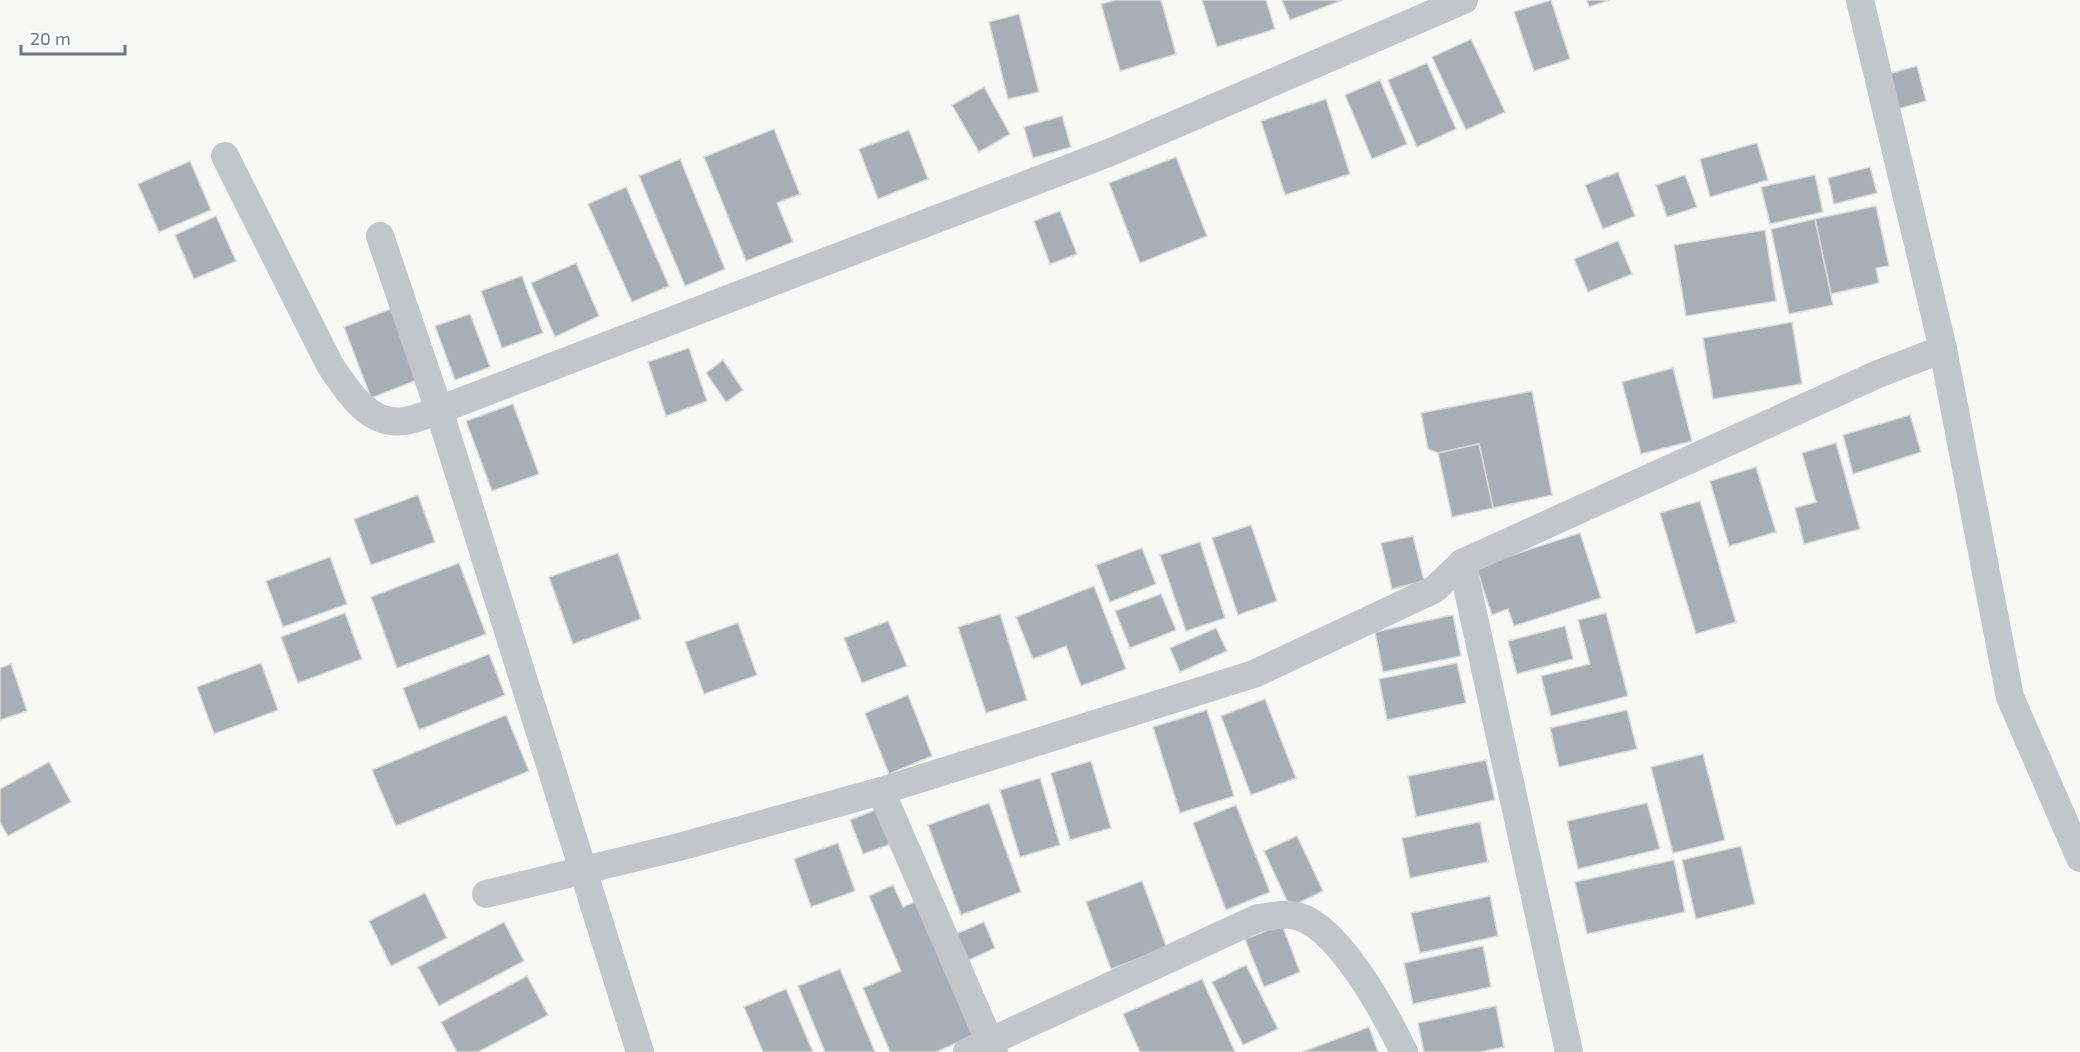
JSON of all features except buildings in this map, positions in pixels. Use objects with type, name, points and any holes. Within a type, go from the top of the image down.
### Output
[{"type":"street","points":[[225,156],[330,365],[349,393],[366,411],[384,421],[403,422],[1111,153],[1464,0]]},
{"type":"street","points":[[1860,0],[1943,349],[2010,697],[2080,858]]},
{"type":"street","points":[[380,236],[439,410],[585,870],[640,1052]]},
{"type":"street","points":[[486,894],[679,847],[881,791],[1254,674],[1435,589],[1462,562],[1878,374],[1943,349]]},
{"type":"street","points":[[1462,562],[1569,1052]]},
{"type":"street","points":[[881,791],[984,1049],[1258,918],[1292,915],[1311,922],[1335,942],[1390,1024],[1404,1052]]}]
